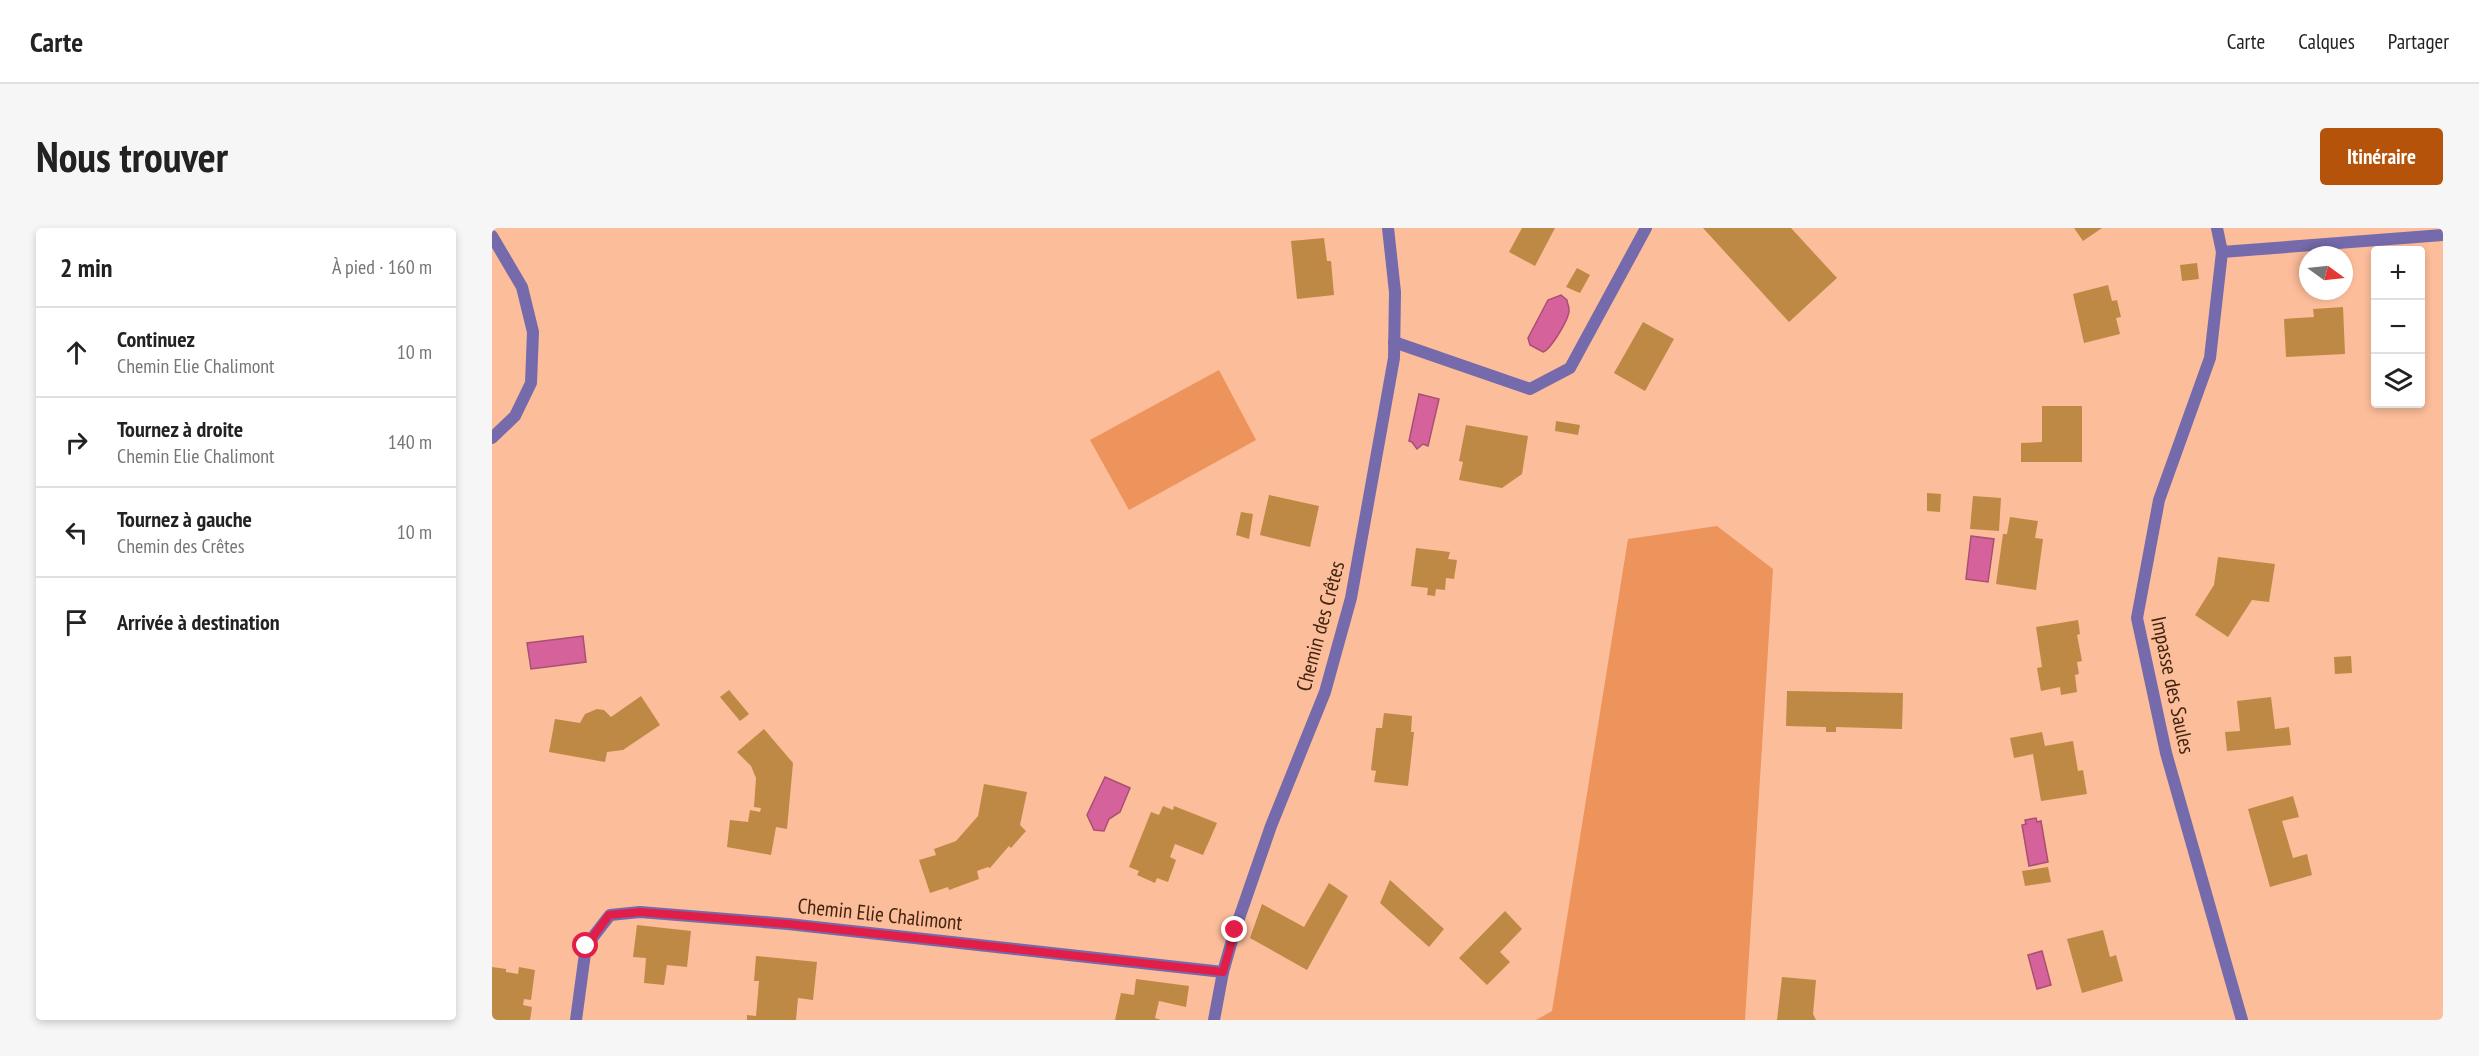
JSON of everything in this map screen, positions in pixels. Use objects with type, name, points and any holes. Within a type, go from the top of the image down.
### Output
[{"type":"street","name":"Chemin des Crêtes","points":[[1214,1020],[1223,972],[1271,826],[1325,692],[1348,609],[1382,434],[1394,358],[1395,292],[1388,228]]},
{"type":"street","points":[[1394,342],[1530,390],[1570,368],[1646,228]]},
{"type":"street","name":"Impasse des Saules","points":[[2217,228],[2222,252],[2210,358],[2159,500],[2137,618],[2166,753],[2242,1020]]},
{"type":"street","points":[[2222,252],[2443,235]]},
{"type":"street","points":[[492,236],[522,287],[533,332],[531,383],[515,416],[492,438]]},
{"type":"street","name":"Chemin Elie Chalimont","points":[[576,1020],[586,946],[609,915],[640,912],[800,925],[1223,972]]},
{"type":"shaded area","points":[[1561,295],[1567,300],[1568,313],[1555,339],[1543,352],[1530,345],[1528,338],[1548,300]]},
{"type":"shaded area","points":[[1219,370],[1256,440],[1129,510],[1090,440]]},
{"type":"shaded area","points":[[1419,394],[1439,399],[1428,446],[1423,444],[1417,449],[1409,441]]},
{"type":"shaded area","points":[[1717,526],[1773,569],[1745,1020],[1536,1020],[1552,1011],[1628,539]]},
{"type":"shaded area","points":[[1971,536],[1994,539],[1988,582],[1966,579]]},
{"type":"shaded area","points":[[583,636],[586,662],[531,669],[527,643]]},
{"type":"shaded area","points":[[1105,777],[1130,788],[1120,812],[1109,819],[1104,831],[1094,830],[1087,815]]},
{"type":"shaded area","points":[[2036,818],[2037,822],[2041,821],[2048,862],[2029,866],[2022,825],[2026,824],[2025,820]]},
{"type":"shaded area","points":[[2042,951],[2051,985],[2037,989],[2028,955]]},
{"type":"building","points":[[1522,228],[1555,228],[1535,266],[1509,252]]},
{"type":"building","points":[[1703,228],[1791,228],[1837,278],[1789,322]]},
{"type":"building","points":[[2074,228],[2102,228],[2083,241]]},
{"type":"building","points":[[1324,238],[1327,261],[1331,261],[1334,295],[1297,299],[1291,241]]},
{"type":"building","points":[[2197,263],[2199,279],[2182,281],[2180,265]]},
{"type":"building","points":[[1577,268],[1590,275],[1580,293],[1566,287]]},
{"type":"building","points":[[2108,285],[2112,301],[2117,300],[2121,317],[2116,318],[2120,334],[2084,343],[2073,294]]},
{"type":"building","points":[[2343,307],[2345,354],[2286,357],[2284,319],[2314,317],[2313,309]]},
{"type":"building","points":[[1643,322],[1674,339],[1645,391],[1614,373]]},
{"type":"building","points":[[2042,406],[2082,406],[2082,462],[2021,462],[2021,443],[2042,442]]},
{"type":"building","points":[[1556,421],[1580,425],[1578,435],[1555,431]]},
{"type":"building","points":[[1466,425],[1528,436],[1522,474],[1502,488],[1459,480],[1463,462],[1459,461]]},
{"type":"building","points":[[1927,493],[1941,494],[1940,512],[1927,511]]},
{"type":"building","points":[[1269,495],[1319,506],[1310,547],[1260,535]]},
{"type":"building","points":[[1973,496],[2001,498],[1999,531],[1970,529]]},
{"type":"building","points":[[1241,512],[1253,514],[1249,539],[1236,535]]},
{"type":"building","points":[[2010,517],[2038,521],[2035,538],[2043,539],[2036,590],[1996,584],[2003,534],[2007,534]]},
{"type":"building","points":[[1416,548],[1450,552],[1448,559],[1457,560],[1454,579],[1446,578],[1445,590],[1436,589],[1435,596],[1427,595],[1428,588],[1411,586]]},
{"type":"building","points":[[2218,557],[2275,564],[2269,602],[2252,600],[2228,637],[2195,615],[2214,585]]},
{"type":"building","points":[[2078,620],[2080,634],[2077,635],[2082,661],[2077,662],[2079,674],[2075,675],[2077,692],[2061,695],[2060,687],[2041,691],[2037,668],[2042,667],[2036,627]]},
{"type":"building","points":[[2351,656],[2352,673],[2335,674],[2334,657]]},
{"type":"building","points":[[729,690],[749,714],[740,721],[720,697]]},
{"type":"building","points":[[1787,691],[1903,693],[1902,729],[1836,727],[1836,732],[1826,732],[1826,727],[1786,726]]},
{"type":"building","points":[[641,696],[660,725],[623,750],[607,752],[605,762],[549,752],[555,719],[580,723],[585,714],[597,709],[604,710],[611,717]]},
{"type":"building","points":[[2271,697],[2275,729],[2289,727],[2291,745],[2227,751],[2225,732],[2240,731],[2237,701]]},
{"type":"building","points":[[1384,713],[1412,716],[1411,732],[1414,732],[1408,786],[1374,782],[1376,771],[1371,770],[1376,728],[1382,728]]},
{"type":"building","points":[[764,729],[793,763],[787,829],[776,827],[771,855],[727,847],[730,820],[748,822],[750,810],[760,812],[761,808],[754,807],[756,778],[751,766],[737,752]]},
{"type":"building","points":[[2042,732],[2045,746],[2073,741],[2078,771],[2083,770],[2087,794],[2041,801],[2033,754],[2014,758],[2010,738]]},
{"type":"building","points":[[984,784],[1027,792],[1020,825],[1026,831],[990,868],[977,871],[979,879],[949,890],[948,887],[930,893],[919,860],[936,855],[934,849],[956,841],[978,816]]},
{"type":"building","points":[[2293,796],[2299,817],[2282,821],[2293,858],[2307,854],[2312,875],[2270,887],[2248,809]]},
{"type":"building","points":[[1163,806],[1173,810],[1174,806],[1217,823],[1203,855],[1175,844],[1170,857],[1176,860],[1168,882],[1157,878],[1155,883],[1137,875],[1139,871],[1129,867],[1151,812],[1159,815]]},
{"type":"building","points":[[2048,867],[2051,882],[2025,886],[2022,871]]},
{"type":"building","points":[[1390,880],[1444,929],[1429,947],[1380,903]]},
{"type":"building","points":[[1329,883],[1348,896],[1307,970],[1250,938],[1262,904],[1304,927]]},
{"type":"building","points":[[1505,911],[1522,929],[1500,952],[1510,962],[1487,985],[1459,958]]},
{"type":"building","points":[[637,925],[691,931],[687,967],[667,965],[664,985],[644,983],[646,958],[633,957]]},
{"type":"building","points":[[2103,930],[2110,957],[2116,955],[2123,981],[2082,993],[2067,939]]},
{"type":"building","points":[[756,956],[817,962],[813,1000],[798,998],[796,1020],[747,1020],[747,1015],[756,1016],[759,981],[754,981]]},
{"type":"building","points":[[492,967],[518,974],[519,967],[535,970],[531,1000],[524,999],[523,1005],[532,1007],[530,1020],[492,1020]]},
{"type":"building","points":[[1782,977],[1816,980],[1813,1014],[1816,1020],[1777,1020]]},
{"type":"building","points":[[1136,979],[1189,986],[1186,1007],[1159,1001],[1155,1018],[1161,1020],[1115,1020],[1121,993],[1134,995]]},
{"type":"route","points":[[586,946],[609,915],[640,912],[788,924],[1223,972],[1235,930]]}]
